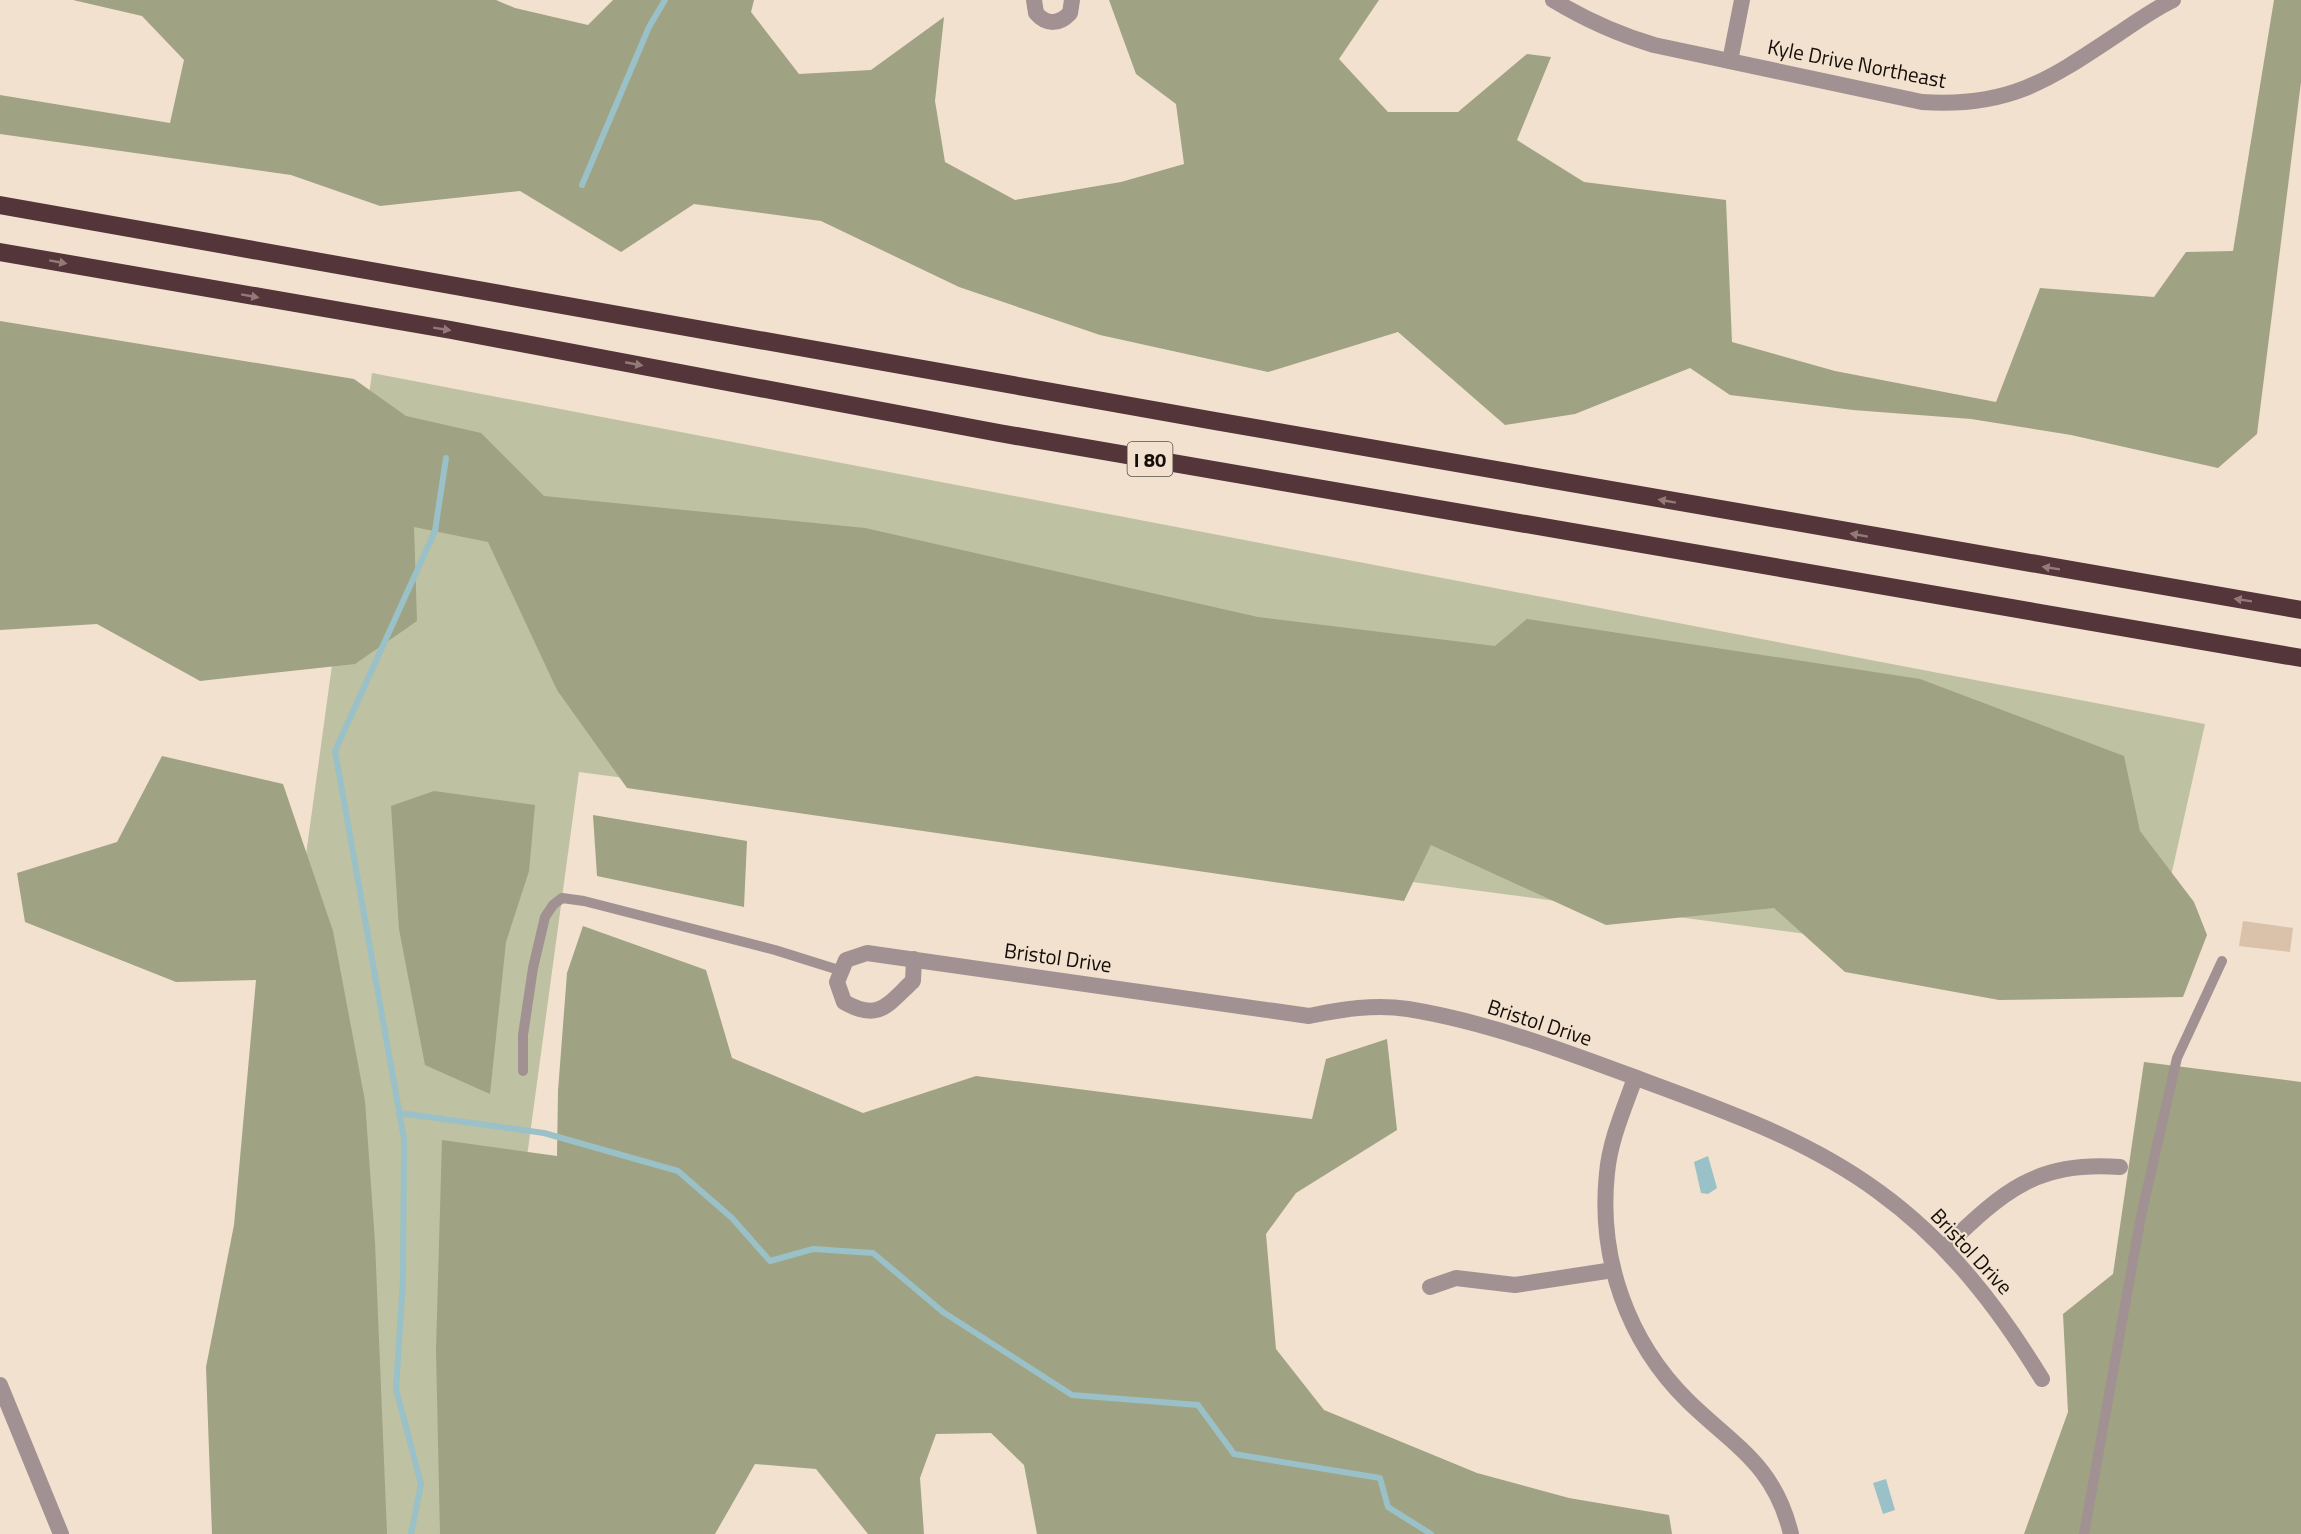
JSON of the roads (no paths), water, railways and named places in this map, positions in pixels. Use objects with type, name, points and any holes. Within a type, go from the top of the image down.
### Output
[{"type":"highway","name":"I 80","points":[[0,205],[420,278],[1022,388],[2301,610]]},
{"type":"highway","name":"I 80","points":[[0,252],[451,330],[999,433],[2301,658]]},
{"type":"street","points":[[1034,0],[1036,13],[1046,22],[1053,23],[1070,14],[1072,0]]},
{"type":"street","name":"Kyle Drive Northeast","points":[[1553,0],[1586,20],[1620,35],[1922,102],[1982,102],[2012,95],[2042,82],[2174,0]]},
{"type":"street","points":[[1730,61],[1742,0]]},
{"type":"street","name":"Bristol Drive","points":[[842,971],[846,960],[867,952],[1309,1016],[1363,1008],[1407,1009],[1470,1023],[1559,1050],[1796,1141],[1880,1192],[1944,1248],[1983,1291],[2015,1334],[2042,1379]]},
{"type":"street","points":[[842,971],[837,982],[844,1002],[862,1012],[884,1008],[913,981],[914,960]]},
{"type":"street","points":[[1635,1078],[1614,1136],[1607,1172],[1605,1209],[1612,1270],[1625,1308],[1647,1350],[1663,1373],[1688,1401],[1737,1442],[1759,1467],[1777,1495],[1791,1534]]},
{"type":"street","points":[[1944,1248],[1992,1202],[2021,1183],[2071,1167],[2093,1165],[2120,1167]]},
{"type":"street","points":[[1430,1287],[1456,1278],[1515,1285],[1612,1270]]},
{"type":"street","points":[[0,1385],[61,1534]]},
{"type":"lane","points":[[524,1071],[523,1035],[533,968],[545,917],[553,905],[562,898],[584,901],[775,950],[842,971]]},
{"type":"lane","points":[[2084,1534],[2141,1216],[2177,1058],[2222,961]]},
{"type":"water","points":[[1708,1156],[1717,1188],[1708,1194],[1701,1193],[1694,1162]]},
{"type":"water","points":[[1886,1479],[1895,1510],[1883,1514],[1873,1483]]},
{"type":"waterway","points":[[582,185],[649,27],[665,0]]},
{"type":"waterway","points":[[411,1534],[421,1484],[396,1389],[403,1280],[404,1139],[335,751],[435,531],[446,458]]},
{"type":"waterway","points":[[399,1113],[544,1133],[678,1171],[732,1218],[770,1261],[813,1249],[873,1253],[943,1312],[1072,1395],[1198,1405],[1234,1454],[1380,1478],[1388,1507],[1431,1534]]}]
